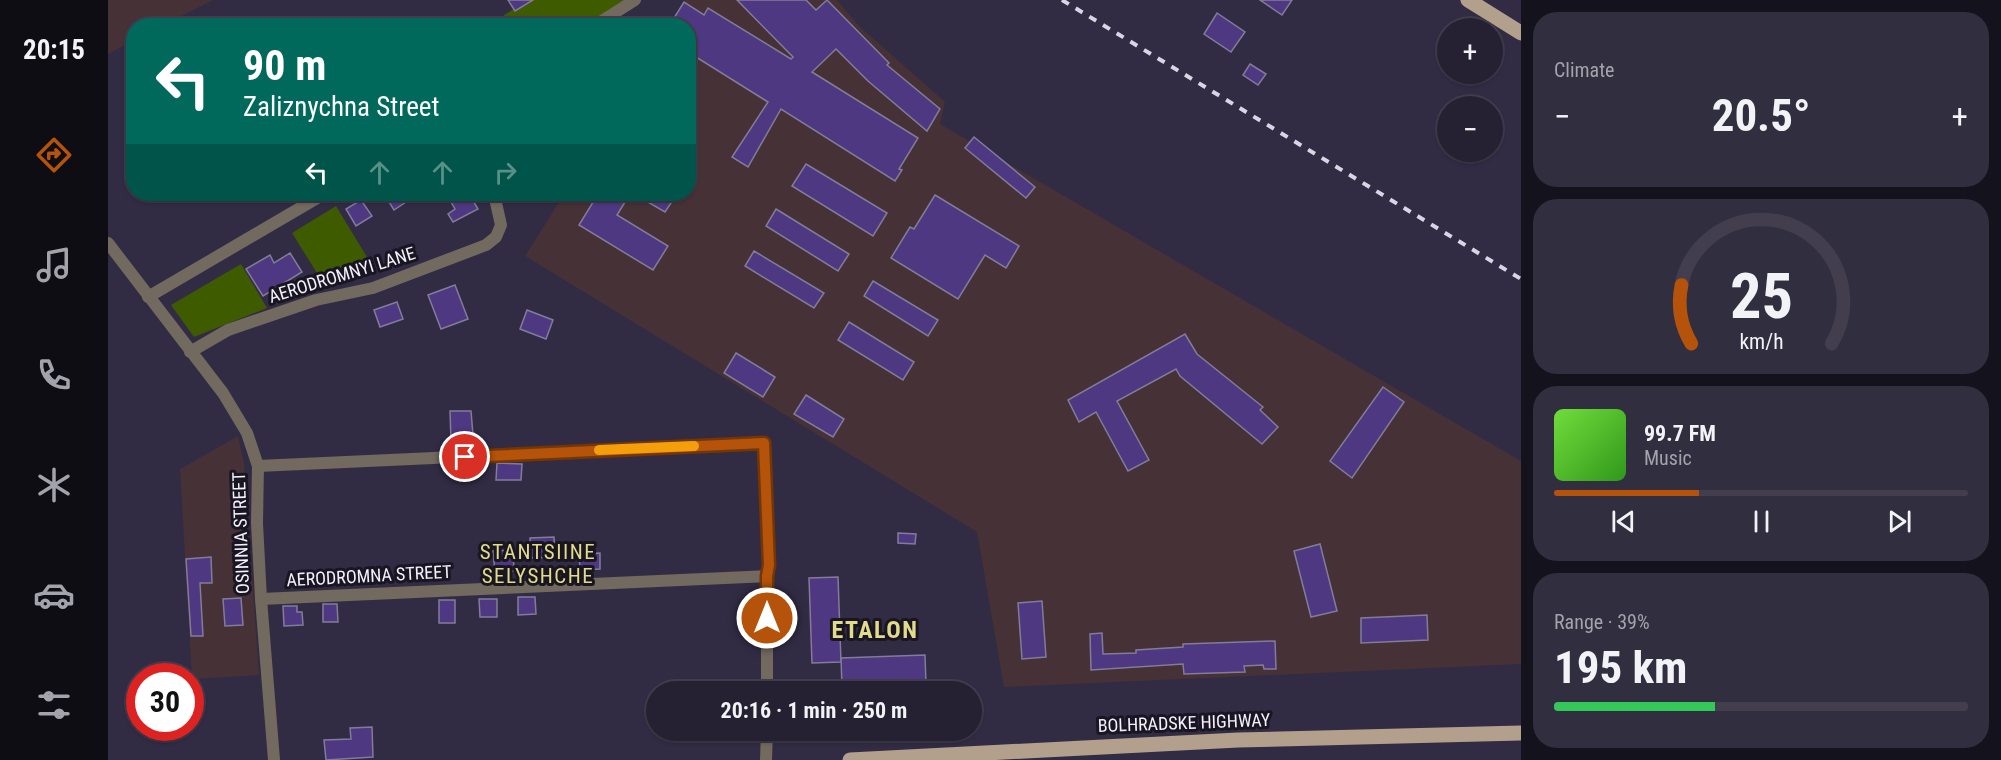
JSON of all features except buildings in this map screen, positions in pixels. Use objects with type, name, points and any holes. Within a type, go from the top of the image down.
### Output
[{"type":"main road","points":[[1468,0],[1521,33]]},
{"type":"main road","name":"BOLHRADSKE HIGHWAY","points":[[850,760],[1238,740],[1521,733]]},
{"type":"street","points":[[607,18],[635,0]]},
{"type":"street","points":[[148,297],[312,201]]},
{"type":"street","name":"AERODROMNYI LANE","points":[[190,352],[228,330],[316,300],[373,288],[486,245],[496,237],[501,225],[496,201]]},
{"type":"street","name":"OSINNIA STREET","points":[[108,243],[232,406],[247,433],[258,466],[257,523],[261,599],[274,760]]},
{"type":"street","points":[[258,466],[764,443],[769,565],[767,576],[767,681]]},
{"type":"street","name":"AERODROMNA STREET","points":[[261,599],[767,576]]},
{"type":"street","points":[[766,760],[767,741]]},
{"type":"shaded area","points":[[108,0],[213,0],[178,18],[126,18],[126,45],[108,54]]},
{"type":"shaded area","points":[[685,0],[837,0],[859,26],[945,102],[940,124],[1521,461],[1521,664],[1004,687],[977,532],[525,256],[560,201],[696,201],[696,18],[673,18]]},
{"type":"shaded area","points":[[238,436],[244,463],[259,675],[204,678],[204,663],[191,663],[180,469]]},
{"type":"green space","points":[[527,0],[631,0],[604,18],[500,18]]},
{"type":"green space","points":[[336,206],[373,267],[325,286],[292,233]]},
{"type":"green space","points":[[241,264],[267,308],[194,337],[171,305]]},
{"type":"railway","points":[[1062,0],[1521,279]]},
{"type":"slow traffic","points":[[599,450],[694,446]]},
{"type":"district","name":"STANTSIINE SELYSHCHE","points":[[538,564]]},
{"type":"district","name":"ETALON","points":[[875,630]]},
{"type":"route","points":[[465,457],[764,443],[769,565],[767,618]]}]
